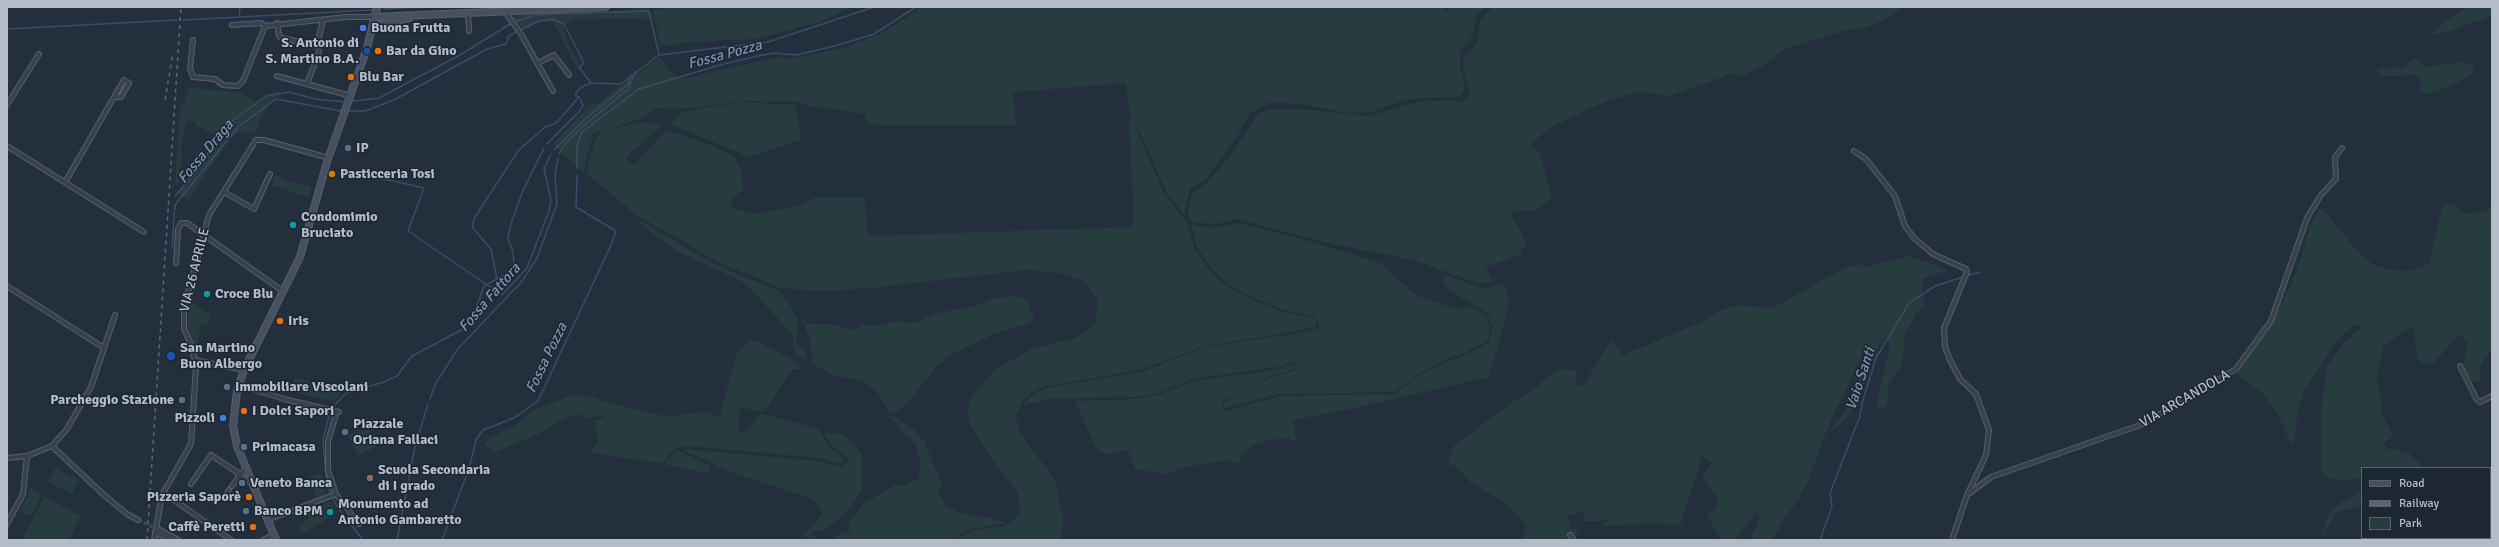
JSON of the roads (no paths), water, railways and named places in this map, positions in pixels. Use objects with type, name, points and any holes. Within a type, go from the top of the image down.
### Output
[{"type":"main road","points":[[274,538],[251,483],[233,426],[239,385],[244,370],[284,292],[306,240],[329,158],[373,26],[377,7]]},
{"type":"main road","points":[[375,17],[410,17],[470,11],[505,12],[606,7]]},
{"type":"main road","points":[[373,26],[401,21],[410,17]]},
{"type":"street","points":[[469,31],[470,11]]},
{"type":"street","points":[[505,12],[522,34],[553,91]]},
{"type":"street","points":[[232,25],[261,23],[266,26],[323,20],[375,17]]},
{"type":"street","points":[[307,84],[319,52],[318,46],[323,20]]},
{"type":"street","points":[[277,24],[279,36],[282,38],[318,46]]},
{"type":"street","points":[[193,40],[191,75],[215,79],[223,85],[238,86],[243,80],[266,26]]},
{"type":"street","points":[[7,106],[39,54]]},
{"type":"street","points":[[538,63],[554,54],[569,75]]},
{"type":"street","points":[[277,76],[350,96]]},
{"type":"street","points":[[65,182],[114,97]]},
{"type":"street","name":"VIA 26 APRILE","points":[[154,540],[164,493],[191,444],[195,360],[192,346],[183,322],[185,300],[209,215],[254,143],[259,139],[329,158]]},
{"type":"street","points":[[7,146],[144,232]]},
{"type":"street","name":"VIA ARCANDOLA","points":[[1967,495],[1991,477],[2143,424],[2236,369],[2271,321],[2307,218],[2321,195],[2336,179],[2335,157],[2342,148]]},
{"type":"street","points":[[1854,151],[1866,159],[1895,196],[1905,226],[1915,239],[1933,254],[1966,269],[1967,272],[1944,328],[1946,347],[1950,360],[1960,379],[1976,394],[1989,430],[1986,455],[1967,495],[1952,540]]},
{"type":"street","points":[[224,192],[254,209],[270,174]]},
{"type":"street","points":[[176,263],[178,229],[181,223],[187,222],[284,292]]},
{"type":"street","points":[[7,286],[104,348]]},
{"type":"street","points":[[7,458],[29,455],[52,446],[67,429],[82,405],[115,315]]},
{"type":"street","points":[[195,360],[244,370]]},
{"type":"street","points":[[2460,366],[2480,402],[2492,396]]},
{"type":"street","points":[[239,385],[338,412],[328,441],[328,458],[336,494],[359,524]]},
{"type":"street","points":[[52,446],[104,495],[127,514],[138,520]]},
{"type":"street","points":[[7,524],[22,494],[29,455]]},
{"type":"street","points":[[191,484],[211,455],[251,483]]},
{"type":"street","points":[[232,486],[246,469]]},
{"type":"street","points":[[164,493],[231,540]]},
{"type":"street","points":[[266,520],[336,494]]},
{"type":"street","points":[[156,531],[170,540]]},
{"type":"street","points":[[156,531],[178,540]]},
{"type":"street","points":[[1570,535],[1574,540]]},
{"type":"street","points":[[263,540],[274,538]]},
{"type":"waterway","points":[[239,17],[240,7]]},
{"type":"waterway","points":[[384,9],[416,7]]},
{"type":"waterway","points":[[363,540],[338,508],[330,493],[326,476],[323,440],[331,409],[346,393],[384,382],[397,376],[412,356],[465,328],[477,305],[484,286],[497,279],[491,249],[472,227],[475,217],[518,151],[545,127],[556,123],[579,97],[576,96],[576,92],[582,87],[591,83],[621,84],[659,55],[768,42],[874,7]]},
{"type":"waterway","name":"Fossa Pozza","points":[[577,169],[577,146],[582,132],[639,89],[720,65],[758,56],[774,53],[796,55],[835,46],[874,34],[916,7]]},
{"type":"waterway","points":[[183,20],[371,10]]},
{"type":"waterway","points":[[517,21],[532,16],[551,14],[649,11],[659,55]]},
{"type":"waterway","name":"Fossa Draga","points":[[522,29],[539,21],[552,19],[564,24],[583,61],[583,64],[579,67],[591,83]]},
{"type":"waterway","points":[[7,29],[177,20]]},
{"type":"waterway","points":[[353,101],[379,98],[460,55],[510,24]]},
{"type":"waterway","name":"Fossa Draga","points":[[349,111],[365,111],[394,100],[487,49],[506,44],[509,36],[518,31]]},
{"type":"waterway","name":"Fossa Fattora","points":[[559,154],[564,145],[582,127],[628,89],[636,71]]},
{"type":"waterway","points":[[554,150],[585,119],[628,84],[631,75]]},
{"type":"waterway","points":[[175,196],[196,172],[228,124],[266,96],[289,92],[315,99],[345,102]]},
{"type":"waterway","points":[[547,144],[579,112],[583,105],[579,97]]},
{"type":"waterway","name":"Fossa Draga","points":[[172,248],[175,205],[238,127],[276,99],[341,111]]},
{"type":"waterway","points":[[497,279],[505,275],[514,264],[513,252],[508,238],[511,224],[522,193],[544,148]]},
{"type":"waterway","points":[[354,172],[424,188],[408,231],[502,295],[527,268],[549,211],[551,200],[544,169],[551,154]]},
{"type":"waterway","name":"Fossa Fattora","points":[[430,399],[436,383],[457,350],[523,280],[537,258],[557,204],[555,174],[558,159]]},
{"type":"waterway","name":"Fossa Pozza","points":[[442,540],[469,469],[476,440],[483,430],[514,418],[538,401],[612,243],[616,231],[576,207],[577,175]]},
{"type":"waterway","name":"Vaio Santi","points":[[1966,276],[1980,272]]},
{"type":"waterway","name":"Vaio Santi","points":[[1820,540],[1832,506],[1830,493],[1860,416],[1862,403],[1876,358],[1909,303],[1935,286],[1963,277]]},
{"type":"waterway","name":"Fossa Fattora","points":[[397,540],[415,447],[428,404]]},
{"type":"tunnel","points":[[138,520],[158,529]]},
{"type":"railway","points":[[147,540],[181,7]]},
{"type":"railway","points":[[165,100],[173,53]]},
{"type":"place","name":"Buona Frutta","points":[[363,28]]},
{"type":"place","name":"S. Antonio di S. Martino B.A.","points":[[367,51]]},
{"type":"place","name":"Bar da Gino","points":[[378,51]]},
{"type":"place","name":"Blu Bar","points":[[351,77]]},
{"type":"place","name":"IP","points":[[348,148]]},
{"type":"place","name":"Pasticceria Tosi","points":[[332,174]]},
{"type":"place","name":"Condomimio Bruciato","points":[[293,225]]},
{"type":"place","name":"Croce Blu","points":[[207,294]]},
{"type":"place","name":"Iris","points":[[280,321]]},
{"type":"place","name":"San Martino Buon Albergo","points":[[171,356]]},
{"type":"place","name":"Immobiliare Viscolani","points":[[227,387]]},
{"type":"place","name":"Parcheggio Stazione","points":[[182,400]]},
{"type":"place","name":"I Dolci Sapori","points":[[244,411]]},
{"type":"place","name":"Pizzoli","points":[[223,418]]},
{"type":"place","name":"Piazzale Oriana Fallaci","points":[[345,432]]},
{"type":"place","name":"Primacasa","points":[[244,447]]},
{"type":"place","name":"Scuola Secondaria di I grado","points":[[370,478]]},
{"type":"place","name":"Veneto Banca","points":[[242,483]]},
{"type":"place","name":"Pizzeria Saporè","points":[[249,497]]},
{"type":"place","name":"Banco BPM","points":[[246,511]]},
{"type":"place","name":"Monumento ad Antonio Gambaretto","points":[[330,512]]},
{"type":"place","name":"Caffè Peretti","points":[[253,527]]}]
